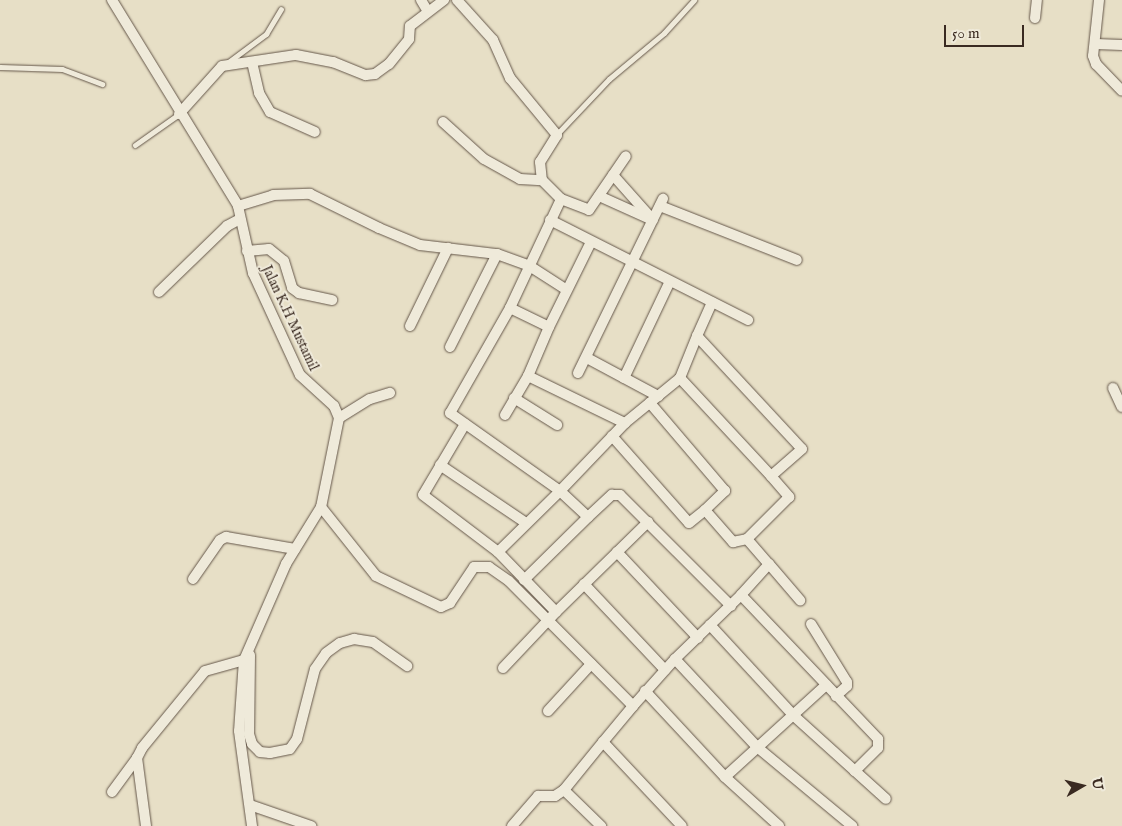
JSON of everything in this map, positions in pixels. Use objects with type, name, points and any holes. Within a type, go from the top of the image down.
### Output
[{"type":"street","name":"Jalan K.H Mustamil","points":[[112,0],[179,114],[238,206],[253,273],[300,375],[334,406],[339,418]]},
{"type":"street","points":[[420,0],[427,10]]},
{"type":"street","points":[[179,114],[222,66],[296,55],[333,62],[366,75],[375,74],[389,64],[408,39],[410,26],[427,10],[444,0]]},
{"type":"street","points":[[457,0],[493,40],[510,78],[557,135],[540,162],[542,180],[561,199],[589,210],[626,156]]},
{"type":"street","points":[[1034,18],[1037,0]]},
{"type":"street","points":[[1099,0],[1096,44],[1093,56],[1096,64],[1122,91]]},
{"type":"street","points":[[1096,44],[1122,45]]},
{"type":"street","points":[[252,62],[259,93],[270,112],[315,132]]},
{"type":"street","points":[[443,122],[484,159],[520,179],[542,180]]},
{"type":"street","points":[[613,175],[653,220]]},
{"type":"street","points":[[238,206],[273,195],[310,194],[379,228],[420,245],[497,254],[528,265],[567,290]]},
{"type":"street","points":[[599,196],[653,220]]},
{"type":"street","points":[[561,199],[528,265],[510,308],[450,412],[560,491],[588,517]]},
{"type":"street","points":[[578,373],[587,358],[661,203],[797,260]]},
{"type":"street","points":[[159,292],[227,226],[240,219]]},
{"type":"street","points":[[550,220],[748,320]]},
{"type":"street","points":[[505,415],[528,376],[549,327],[591,242]]},
{"type":"street","points":[[410,326],[448,248]]},
{"type":"street","points":[[247,251],[269,249],[284,261],[292,288],[299,293],[332,300]]},
{"type":"street","points":[[450,347],[497,254]]},
{"type":"street","points":[[624,378],[670,281]]},
{"type":"street","points":[[498,552],[625,423],[680,378],[712,302]]},
{"type":"street","points":[[510,308],[549,327]]},
{"type":"street","points":[[697,336],[801,446],[800,452],[772,476]]},
{"type":"street","points":[[587,358],[658,396]]},
{"type":"street","points":[[528,376],[625,423]]},
{"type":"street","points":[[680,378],[772,476],[789,497],[747,539],[733,542],[705,510]]},
{"type":"street","points":[[1113,388],[1122,407]]},
{"type":"street","points":[[252,826],[239,731],[244,660],[249,645],[295,549],[321,507],[339,418],[370,399],[390,393]]},
{"type":"street","points":[[514,398],[557,425]]},
{"type":"street","points":[[612,436],[689,523],[705,510],[725,491],[650,403]]},
{"type":"street","points":[[465,424],[424,488],[426,500],[498,552],[524,580],[591,664],[633,706]]},
{"type":"street","points":[[440,465],[526,523]]},
{"type":"street","points":[[524,580],[588,517],[616,494],[648,522],[731,606]]},
{"type":"street","points":[[321,507],[370,569],[390,584],[441,607],[450,603],[471,570],[489,567],[552,616]]},
{"type":"street","points":[[503,668],[552,616],[648,522]]},
{"type":"street","points":[[193,579],[220,540],[226,537],[295,549]]},
{"type":"street","points":[[747,539],[800,600]]},
{"type":"street","points":[[617,552],[698,638]]},
{"type":"street","points":[[512,826],[538,796],[555,796],[564,790],[645,691],[675,659],[731,606],[769,564]]},
{"type":"street","points":[[584,584],[665,670]]},
{"type":"street","points":[[741,595],[879,744],[855,771]]},
{"type":"street","points":[[811,624],[847,682],[847,686],[836,696]]},
{"type":"street","points":[[710,625],[792,715],[886,799]]},
{"type":"street","points":[[249,645],[249,734],[252,744],[260,752],[270,754],[290,748],[297,739],[315,669],[326,653],[340,643],[354,639],[373,642],[408,666]]},
{"type":"street","points":[[675,659],[757,747],[852,826]]},
{"type":"street","points":[[112,792],[204,671],[244,660]]},
{"type":"street","points":[[548,711],[591,664]]},
{"type":"street","points":[[725,777],[826,685]]},
{"type":"street","points":[[645,691],[725,777],[780,826]]},
{"type":"street","points":[[603,742],[682,826]]},
{"type":"street","points":[[137,758],[146,826]]},
{"type":"street","points":[[564,790],[601,826]]},
{"type":"street","points":[[250,805],[311,826]]},
{"type":"lane","points":[[557,135],[609,79],[664,33],[694,0]]},
{"type":"lane","points":[[222,66],[266,34],[281,9]]},
{"type":"lane","points":[[0,67],[62,70],[102,84]]},
{"type":"lane","points":[[135,145],[179,114]]}]
